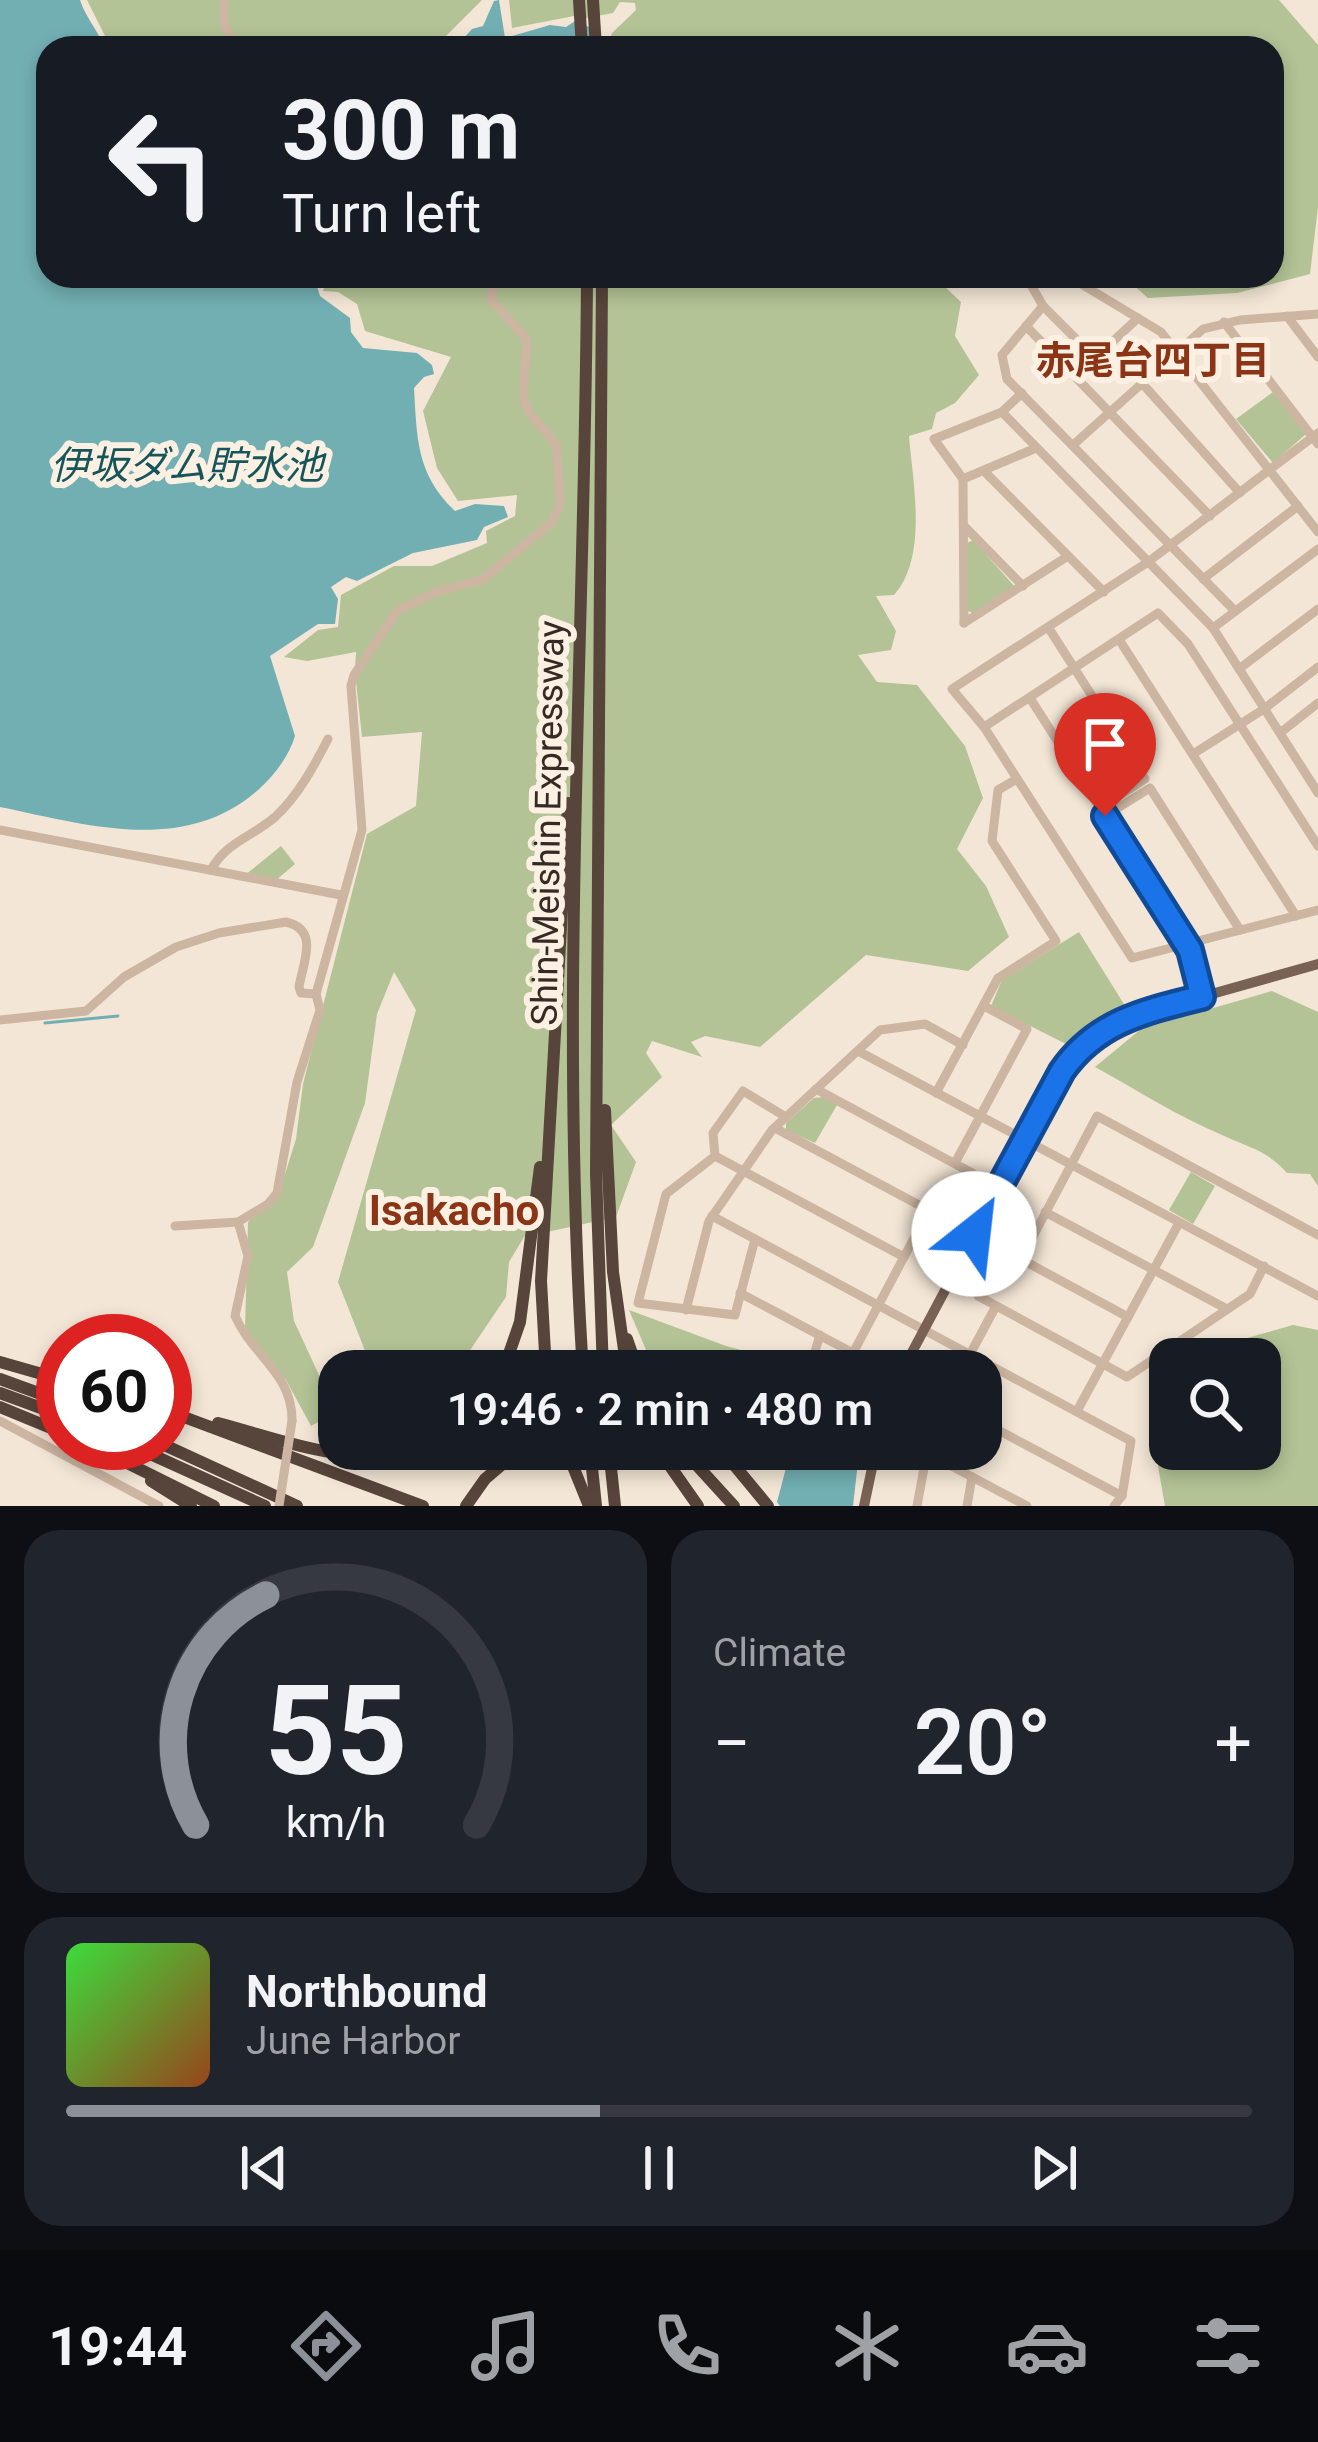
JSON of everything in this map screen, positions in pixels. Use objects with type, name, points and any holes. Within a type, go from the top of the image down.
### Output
[{"type":"highway","points":[[579,0],[581,36]]},
{"type":"highway","points":[[593,0],[595,36]]},
{"type":"highway","name":"Shin-Meishin Expressway","points":[[582,1350],[575,1110],[576,724],[587,288]]},
{"type":"highway","name":"Shin-Meishin Expressway","points":[[602,288],[597,1262],[602,1350]]},
{"type":"highway","points":[[545,1350],[542,1281],[576,724]]},
{"type":"highway","points":[[510,1350],[520,1322],[554,1041]]},
{"type":"highway","points":[[598,1049],[615,1292],[624,1350]]},
{"type":"highway","points":[[615,1292],[632,1350]]},
{"type":"highway","points":[[0,1362],[36,1372]]},
{"type":"highway","points":[[0,1379],[36,1392]]},
{"type":"highway","points":[[0,1393],[36,1406]]},
{"type":"highway","points":[[0,1407],[36,1422]]},
{"type":"highway","points":[[192,1417],[318,1449]]},
{"type":"highway","points":[[192,1420],[423,1506]]},
{"type":"highway","points":[[192,1458],[297,1506]]},
{"type":"highway","points":[[132,1470],[191,1506]]},
{"type":"highway","points":[[142,1470],[214,1506]]},
{"type":"highway","points":[[186,1470],[266,1506]]},
{"type":"highway","points":[[466,1506],[496,1470]]},
{"type":"highway","points":[[577,1470],[594,1504]]},
{"type":"highway","points":[[592,1470],[594,1504]]},
{"type":"highway","points":[[611,1470],[615,1503]]},
{"type":"highway","points":[[673,1470],[698,1506]]},
{"type":"highway","points":[[701,1470],[734,1506]]},
{"type":"highway","points":[[739,1470],[768,1506]]},
{"type":"main road","points":[[912,1350],[1062,1071],[1094,1036],[1134,1014],[1318,964]]},
{"type":"main road","points":[[864,1506],[872,1470]]},
{"type":"street","points":[[224,0],[224,25],[230,36]]},
{"type":"street","points":[[175,1226],[238,1222],[277,1193],[298,1082],[320,1010],[316,994],[362,830],[354,675],[397,611],[438,591],[482,580],[543,532],[560,504],[555,442],[524,401],[526,338],[490,298],[494,288]]},
{"type":"street","points":[[1033,288],[1043,306],[1095,358],[1138,318]]},
{"type":"street","points":[[1088,288],[1161,332],[1178,349],[1318,532]]},
{"type":"street","points":[[1043,306],[1002,355],[1007,379],[1235,611]]},
{"type":"street","points":[[1073,445],[1203,329],[1224,322],[1318,314]]},
{"type":"street","points":[[1287,316],[1318,358]]},
{"type":"street","points":[[1224,322],[1316,438],[1148,562],[952,689],[984,727],[1130,956],[1318,910]]},
{"type":"street","points":[[1026,326],[1210,515]]},
{"type":"street","points":[[1141,382],[1240,493]]},
{"type":"street","points":[[1022,393],[1002,412],[934,439],[963,479],[964,623],[1068,556]]},
{"type":"street","points":[[1002,412],[1213,628],[1318,793]]},
{"type":"street","points":[[963,479],[1036,448]]},
{"type":"street","points":[[984,471],[1104,592]]},
{"type":"street","points":[[1203,579],[1298,506]]},
{"type":"street","points":[[964,526],[1023,586]]},
{"type":"street","points":[[1213,628],[1318,549]]},
{"type":"street","points":[[1239,669],[1318,608]]},
{"type":"street","points":[[984,727],[1158,613],[1188,644],[1318,846]]},
{"type":"street","points":[[1030,698],[1100,808],[1145,779],[1048,627]]},
{"type":"street","points":[[1120,641],[1296,916]]},
{"type":"street","points":[[1193,754],[1264,709],[1318,667]]},
{"type":"street","points":[[1280,733],[1317,705]]},
{"type":"street","points":[[211,870],[224,848],[259,829],[285,807],[328,739]]},
{"type":"street","points":[[936,1093],[998,978],[1056,941],[992,841],[998,790],[1017,779]]},
{"type":"street","points":[[1202,997],[1187,945],[1105,816],[1150,788],[1240,930]]},
{"type":"street","points":[[0,830],[341,896]]},
{"type":"street","points":[[0,1020],[86,1011],[124,977],[176,947],[219,933],[286,922],[306,934],[308,948],[299,987],[301,993],[316,994]]},
{"type":"street","points":[[955,1163],[1027,1029],[984,1006]]},
{"type":"street","points":[[686,1310],[712,1216],[775,1127],[880,1030],[925,1024],[963,1045]]},
{"type":"street","points":[[858,1051],[1318,1296]]},
{"type":"street","points":[[775,1127],[947,1220],[972,1173],[816,1089]]},
{"type":"street","points":[[715,1156],[713,1133],[743,1091],[786,1117]]},
{"type":"street","points":[[1021,1259],[1097,1116],[1318,1235]]},
{"type":"street","points":[[715,1156],[904,1257]]},
{"type":"street","points":[[715,1156],[666,1194],[638,1303],[735,1315],[755,1239]]},
{"type":"street","points":[[855,1350],[929,1210]]},
{"type":"street","points":[[1046,1212],[1227,1309]]},
{"type":"street","points":[[712,1216],[963,1350]]},
{"type":"street","points":[[238,1222],[248,1256],[235,1316],[283,1380],[291,1401],[279,1506]]},
{"type":"street","points":[[1077,1411],[1179,1222]]},
{"type":"street","points":[[1128,1316],[1004,1250],[978,1297],[1127,1377],[1250,1294],[1264,1266]]},
{"type":"street","points":[[740,1293],[848,1350]]},
{"type":"street","points":[[972,1350],[996,1306]]},
{"type":"street","points":[[817,1350],[820,1335]]},
{"type":"street","points":[[1002,1371],[1131,1441],[1118,1501],[1002,1433]]},
{"type":"street","points":[[0,1421],[160,1506]]},
{"type":"street","points":[[917,1506],[924,1470]]},
{"type":"street","points":[[960,1470],[1020,1504]]},
{"type":"street","points":[[967,1506],[972,1477]]},
{"type":"green space","points":[[87,0],[482,0],[446,36],[105,36]]},
{"type":"green space","points":[[509,0],[1279,0],[1318,45],[1318,207],[1310,274],[1284,281],[1284,36],[611,36],[636,10],[635,3],[620,2],[613,13],[512,28]]},
{"type":"green space","points":[[946,288],[961,302],[955,336],[979,375],[955,403],[936,413],[932,429],[909,436],[916,519],[911,561],[894,595],[876,596],[896,631],[891,650],[858,655],[877,682],[917,685],[965,746],[983,798],[957,849],[986,886],[1009,937],[968,971],[866,955],[760,1047],[705,1036],[691,1042],[702,1057],[652,1041],[646,1053],[662,1077],[611,1125],[636,1162],[616,1217],[524,1237],[509,1262],[506,1297],[470,1350],[365,1350],[338,1282],[416,1010],[394,972],[377,1014],[365,1103],[313,1247],[287,1272],[294,1321],[318,1373],[318,1422],[311,1426],[286,1380],[245,1329],[248,1222],[281,1187],[367,834],[416,806],[422,732],[362,737],[356,652],[307,661],[284,657],[318,630],[338,627],[341,595],[394,566],[432,566],[487,543],[486,531],[515,516],[517,495],[458,501],[437,468],[423,411],[451,357],[365,331],[357,304],[338,292],[323,291]]},
{"type":"green space","points":[[1137,288],[1256,288],[1237,293],[1148,298]]},
{"type":"green space","points":[[1273,392],[1306,434],[1273,463],[1236,419]]},
{"type":"green space","points":[[973,540],[1015,587],[973,613],[968,611],[967,543]]},
{"type":"green space","points":[[281,846],[295,864],[275,881],[245,875]]},
{"type":"green space","points":[[1079,932],[1127,1009],[1070,1046],[991,1006],[1002,980]]},
{"type":"green space","points":[[1272,991],[1318,1012],[1318,1186],[1310,1174],[1287,1173],[1265,1154],[1190,1120],[1095,1067],[1141,1029]]},
{"type":"green space","points":[[814,1098],[837,1105],[815,1143],[786,1130],[786,1123]]},
{"type":"green space","points":[[1191,1172],[1215,1186],[1193,1224],[1169,1210]]},
{"type":"green space","points":[[629,1310],[741,1350],[646,1350]]},
{"type":"green space","points":[[1293,1325],[1318,1330],[1318,1506],[1165,1506],[1160,1470],[1281,1470],[1281,1338],[1247,1338]]},
{"type":"water","name":"伊坂ダム貯水池","points":[[0,0],[80,0],[99,36],[36,36],[36,288],[318,288],[320,296],[350,318],[351,332],[363,348],[417,353],[432,365],[434,374],[414,388],[421,454],[433,483],[455,511],[475,504],[504,506],[508,517],[484,527],[477,540],[413,553],[357,581],[346,577],[331,587],[338,599],[335,624],[318,624],[270,656],[295,736],[285,758],[258,790],[229,810],[199,823],[134,830],[0,807]]},
{"type":"water","points":[[499,0],[505,36],[466,36],[483,26],[494,1]]},
{"type":"water","points":[[575,21],[601,32],[512,36],[550,25],[566,27]]},
{"type":"water","points":[[785,1470],[857,1470],[853,1506],[780,1506]]},
{"type":"waterway","points":[[45,1023],[118,1016]]},
{"type":"district","name":"赤尾台四丁目","points":[[1153,360]]},
{"type":"district","name":"Isakacho","points":[[454,1210]]},
{"type":"route","points":[[974,1234],[1062,1071],[1080,1048],[1103,1029],[1134,1014],[1202,997],[1190,950],[1105,816]]}]
